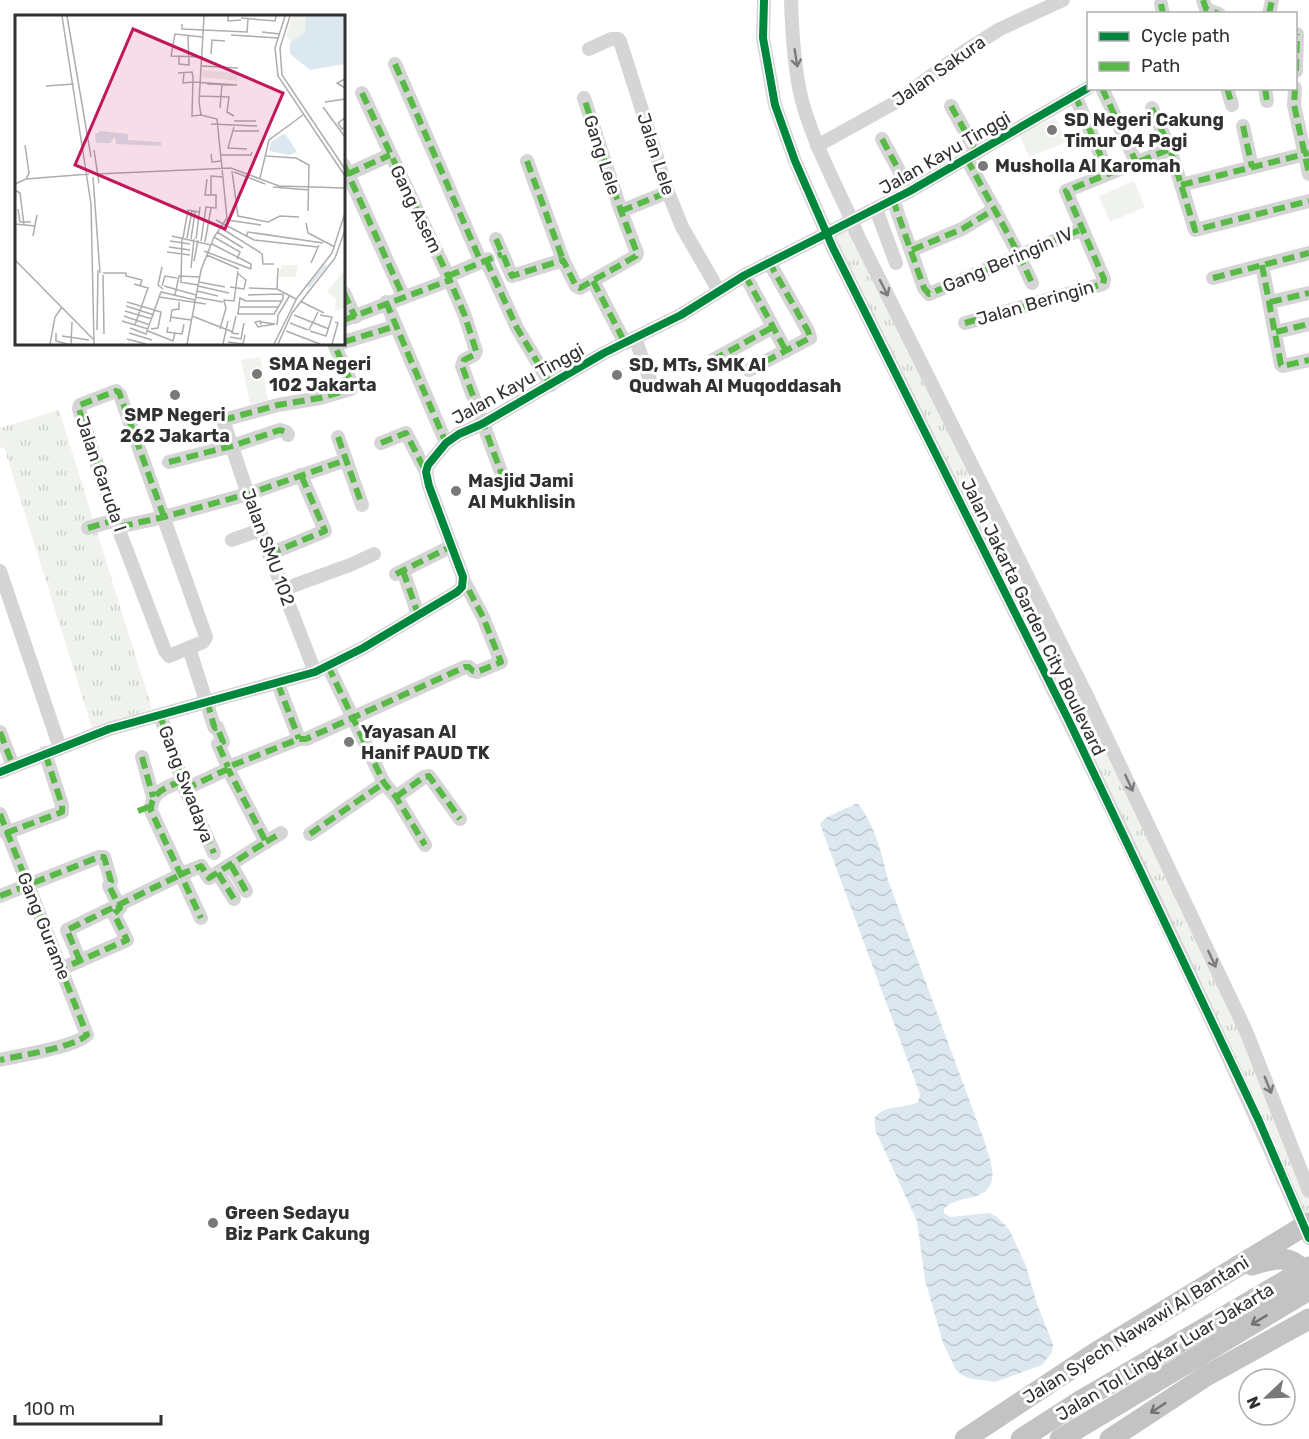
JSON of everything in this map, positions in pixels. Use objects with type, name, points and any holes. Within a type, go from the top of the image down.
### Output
[{"type":"highway","name":"Jalan Syech Nawawi Al Bantani","points":[[965,1439],[1095,1353],[1228,1272],[1307,1229]]},
{"type":"highway","points":[[1228,1272],[1282,1258],[1298,1265],[1309,1280]]},
{"type":"highway","name":"Jalan Tol Lingkar Luar Jakarta","points":[[1060,1439],[1087,1409],[1309,1267]]},
{"type":"highway","name":"Jalan Tol Lingkar Luar Jakarta","points":[[1021,1439],[1087,1409],[1309,1290]]},
{"type":"highway","points":[[1270,1341],[1309,1308]]},
{"type":"highway","points":[[1110,1439],[1206,1376],[1309,1318]]},
{"type":"street","name":"Jalan Jakarta Garden City Boulevard","points":[[764,0],[763,38],[775,105],[795,161],[833,249],[1085,754],[1222,1042],[1307,1229]]},
{"type":"street","name":"Jalan Jakarta Garden City Boulevard","points":[[791,0],[792,36],[802,99],[817,146],[858,236],[1110,744],[1246,1031],[1309,1191]]},
{"type":"street","name":"Jalan Sakura","points":[[817,146],[896,102],[965,51],[1000,29],[1062,0]]},
{"type":"street","points":[[1203,0],[1206,9],[1214,12]]},
{"type":"street","points":[[1297,64],[1301,35]]},
{"type":"street","name":"Jalan Lele","points":[[589,49],[615,39],[620,41],[668,192],[693,250],[719,291]]},
{"type":"street","points":[[395,64],[483,261],[517,328],[551,385]]},
{"type":"street","name":"Jalan Kayu Tinggi","points":[[426,472],[431,460],[446,443],[459,434],[482,424],[604,353],[681,315],[769,262],[910,191],[1087,89]]},
{"type":"street","points":[[1103,90],[1136,162]]},
{"type":"street","points":[[1228,90],[1232,105]]},
{"type":"street","points":[[1295,90],[1294,105],[1309,174]]},
{"type":"street","name":"Gang Asem","points":[[362,93],[449,278],[475,348],[474,355],[464,360],[462,366],[482,424]]},
{"type":"street","points":[[1075,95],[1108,173]]},
{"type":"street","name":"Gang Lele","points":[[584,98],[636,256],[593,281]]},
{"type":"street","points":[[951,106],[995,209],[999,213],[1032,284]]},
{"type":"street","points":[[1152,108],[1170,149],[1193,227],[1198,230],[1309,201]]},
{"type":"street","points":[[1243,126],[1252,167]]},
{"type":"street","points":[[882,138],[910,191]]},
{"type":"street","points":[[1082,228],[1065,194],[1066,191],[1170,149]]},
{"type":"street","points":[[1181,185],[1306,154]]},
{"type":"street","points":[[390,155],[346,170],[403,296]]},
{"type":"street","points":[[527,161],[563,260],[578,287],[583,287],[593,281],[630,340],[650,380]]},
{"type":"street","points":[[621,211],[668,192]]},
{"type":"street","name":"Gang Beringin IV","points":[[893,200],[924,288],[929,294],[1082,228]]},
{"type":"street","points":[[876,209],[896,263]]},
{"type":"street","points":[[912,250],[962,229],[995,209]]},
{"type":"street","name":"Jalan Beringin","points":[[965,323],[1101,286],[1104,282],[1082,228]]},
{"type":"street","points":[[496,239],[512,276],[563,260]]},
{"type":"street","points":[[1213,278],[1309,253]]},
{"type":"street","points":[[345,298],[349,319],[502,254]]},
{"type":"street","points":[[749,370],[808,340],[810,335],[769,262]]},
{"type":"street","points":[[1262,265],[1281,365],[1309,360]]},
{"type":"street","points":[[745,275],[786,351]]},
{"type":"street","points":[[1270,302],[1309,293]]},
{"type":"street","points":[[386,302],[446,443]]},
{"type":"street","points":[[1276,332],[1309,324]]},
{"type":"street","points":[[345,342],[396,326]]},
{"type":"street","points":[[713,360],[772,327]]},
{"type":"street","name":"Jalan SMU 102","points":[[315,672],[260,530],[223,420],[351,389],[352,384],[338,345]]},
{"type":"street","name":"Jalan Garuda I","points":[[116,391],[120,395],[164,518],[206,637],[203,642],[171,655],[166,654],[116,524],[78,407],[116,391]]},
{"type":"street","points":[[482,424],[502,475]]},
{"type":"street","points":[[170,462],[232,446],[280,430],[288,435]]},
{"type":"street","points":[[147,805],[160,791],[228,768],[298,738],[306,739],[465,668],[469,667],[477,672],[500,663],[501,659],[483,616],[464,581],[426,472],[406,433],[381,442]]},
{"type":"street","points":[[338,437],[362,505]]},
{"type":"street","points":[[88,528],[164,518],[248,494],[346,459]]},
{"type":"street","points":[[269,554],[325,531],[302,475]]},
{"type":"street","points":[[232,540],[260,530]]},
{"type":"street","points":[[417,614],[399,572],[452,546]]},
{"type":"street","points":[[284,589],[350,566],[374,554]]},
{"type":"street","points":[[0,571],[60,748]]},
{"type":"street","points":[[0,732],[7,769],[99,733],[315,672],[363,648],[457,592],[464,581]]},
{"type":"street","points":[[189,648],[214,726],[218,727],[224,742],[218,744],[266,842]]},
{"type":"street","points":[[328,666],[384,783],[396,797],[425,845]]},
{"type":"street","points":[[278,684],[298,738]]},
{"type":"street","name":"Gang Swadaya","points":[[160,715],[183,785],[214,853]]},
{"type":"street","points":[[1085,754],[1110,744]]},
{"type":"street","points":[[6,833],[62,812],[62,805],[45,753]]},
{"type":"street","points":[[142,758],[147,805],[201,918]]},
{"type":"street","points":[[396,797],[424,777],[429,776],[460,819]]},
{"type":"street","points":[[309,834],[384,783]]},
{"type":"street","name":"Gang Gurame","points":[[0,814],[87,1034],[86,1037],[60,1046],[0,1060]]},
{"type":"street","points":[[80,961],[67,930],[180,875],[200,862],[209,878],[281,833]]},
{"type":"street","points":[[0,896],[104,857],[111,881],[109,886],[120,908],[114,914],[127,940],[61,969]]},
{"type":"street","points":[[231,865],[246,891]]},
{"type":"street","points":[[218,873],[234,899]]},
{"type":"street","points":[[1222,1042],[1246,1031]]},
{"type":"green space","points":[[1056,118],[1066,142],[1029,157],[1019,133]]},
{"type":"green space","points":[[1134,181],[1145,207],[1110,222],[1099,196]]},
{"type":"green space","points":[[853,224],[1246,1031],[1309,1191],[1309,1223],[828,237]]},
{"type":"green space","points":[[260,357],[268,401],[250,404],[241,360]]},
{"type":"green space","points":[[59,410],[152,709],[92,728],[4,447],[0,448],[0,428]]},
{"type":"water","points":[[858,804],[864,812],[877,840],[888,880],[992,1166],[993,1175],[987,1189],[980,1194],[949,1205],[944,1209],[944,1213],[950,1217],[989,1213],[996,1216],[1009,1229],[1026,1266],[1037,1304],[1053,1344],[1052,1352],[1042,1365],[995,1382],[962,1375],[956,1370],[943,1343],[925,1280],[917,1221],[876,1132],[874,1119],[878,1114],[888,1109],[918,1102],[920,1094],[820,824],[825,818]]},
{"type":"marked path","points":[[1203,0],[1206,9],[1214,12]]},
{"type":"marked path","points":[[1269,12],[1272,0]]},
{"type":"marked path","points":[[1161,4],[1163,12]]},
{"type":"marked path","points":[[395,64],[481,262]]},
{"type":"marked path","points":[[1103,90],[1136,162]]},
{"type":"marked path","points":[[1228,90],[1232,105]]},
{"type":"marked path","points":[[1265,90],[1267,101]]},
{"type":"marked path","points":[[1295,90],[1294,105],[1309,174]]},
{"type":"marked path","points":[[362,93],[465,316],[476,351],[474,355],[464,360],[462,366],[502,475]]},
{"type":"marked path","points":[[1075,95],[1108,173]]},
{"type":"marked path","points":[[496,239],[512,276],[563,260],[576,286],[580,288],[636,256],[637,253],[584,98]]},
{"type":"marked path","points":[[951,106],[977,153]]},
{"type":"marked path","points":[[1152,108],[1170,149]]},
{"type":"marked path","points":[[1243,126],[1252,167]]},
{"type":"marked path","points":[[882,139],[910,191]]},
{"type":"marked path","points":[[965,323],[1103,284],[1104,279],[1066,191],[1170,149],[1195,230],[1309,201]]},
{"type":"marked path","points":[[1181,185],[1309,153]]},
{"type":"marked path","points":[[348,174],[390,155]]},
{"type":"marked path","points":[[967,159],[1032,283]]},
{"type":"marked path","points":[[527,161],[563,260]]},
{"type":"marked path","points":[[345,167],[403,296]]},
{"type":"marked path","points":[[621,211],[668,192]]},
{"type":"marked path","points":[[893,200],[924,288],[929,294],[1082,229]]},
{"type":"marked path","points":[[912,250],[962,229],[995,209]]},
{"type":"marked path","points":[[1213,278],[1309,253]]},
{"type":"marked path","points":[[448,276],[502,254]]},
{"type":"marked path","points":[[486,260],[517,328],[551,385]]},
{"type":"marked path","points":[[749,370],[810,338],[769,262]]},
{"type":"marked path","points":[[1262,265],[1281,365],[1309,360]]},
{"type":"marked path","points":[[745,275],[786,351]]},
{"type":"marked path","points":[[345,320],[450,280]]},
{"type":"marked path","points":[[593,281],[625,343]]},
{"type":"marked path","points":[[1270,302],[1309,293]]},
{"type":"marked path","points":[[345,295],[355,317]]},
{"type":"marked path","points":[[386,302],[446,443]]},
{"type":"marked path","points":[[1276,332],[1309,324]]},
{"type":"marked path","points":[[345,342],[396,326]]},
{"type":"marked path","points":[[713,360],[773,327]]},
{"type":"marked path","points":[[223,420],[351,389],[352,384],[334,345]]},
{"type":"marked path","points":[[164,517],[119,392],[116,391],[80,405],[79,409],[118,527],[164,517],[248,494],[346,460]]},
{"type":"marked path","points":[[169,462],[232,446],[280,430],[288,435]]},
{"type":"marked path","points":[[381,443],[406,433],[426,472]]},
{"type":"marked path","points":[[338,437],[362,505]]},
{"type":"marked path","points":[[269,554],[325,531],[301,475]]},
{"type":"marked path","points":[[88,528],[115,520]]},
{"type":"marked path","points":[[396,574],[452,546]]},
{"type":"marked path","points":[[403,571],[418,614]]},
{"type":"marked path","points":[[185,789],[228,767],[299,739],[306,739],[465,667],[477,672],[501,662],[483,617],[464,581]]},
{"type":"marked path","points":[[328,666],[384,783],[396,797],[425,845]]},
{"type":"marked path","points":[[278,684],[299,739]]},
{"type":"marked path","points":[[207,701],[214,726],[217,727],[223,742],[218,744],[228,767]]},
{"type":"marked path","points":[[160,715],[185,789],[214,853]]},
{"type":"marked path","points":[[0,732],[13,766]]},
{"type":"marked path","points":[[6,833],[62,812],[62,805],[45,753]]},
{"type":"marked path","points":[[142,757],[153,797]]},
{"type":"marked path","points":[[179,875],[201,866],[209,878],[266,842],[228,769]]},
{"type":"marked path","points":[[396,797],[424,777],[429,776],[460,819]]},
{"type":"marked path","points":[[182,781],[160,791],[153,799],[151,811],[201,918]]},
{"type":"marked path","points":[[310,834],[384,783]]},
{"type":"marked path","points":[[138,811],[151,806]]},
{"type":"marked path","points":[[0,814],[87,1035],[70,1044],[0,1060]]},
{"type":"marked path","points":[[266,842],[281,833]]},
{"type":"marked path","points":[[0,896],[104,857],[111,881],[109,886],[120,908],[114,914],[127,940],[61,969]]},
{"type":"marked path","points":[[231,865],[246,891]]},
{"type":"marked path","points":[[218,873],[234,899]]},
{"type":"marked path","points":[[80,961],[67,930],[180,875]]},
{"type":"cycle path","points":[[764,0],[763,38],[775,105],[795,161],[833,248],[1069,721],[1259,1121],[1309,1238]]},
{"type":"cycle path","points":[[0,772],[109,729],[315,672],[363,648],[457,592],[462,587],[463,577],[429,486],[426,472],[428,465],[446,443],[604,353],[681,315],[745,275],[910,191],[1087,89]]},
{"type":"place","name":"SD Negeri Cakung Timur 04 Pagi","points":[[1052,130]]},
{"type":"place","name":"Musholla Al Karomah","points":[[983,166]]},
{"type":"place","name":"SMA Negeri 102 Jakarta","points":[[257,374]]},
{"type":"place","name":"SD, MTs, SMK Al Qudwah Al Muqoddasah","points":[[617,375]]},
{"type":"place","name":"SMP Negeri 262 Jakarta","points":[[175,395]]},
{"type":"place","name":"Masjid Jami Al Mukhlisin","points":[[456,491]]},
{"type":"place","name":"Yayasan Al Hanif PAUD TK","points":[[349,742]]},
{"type":"place","name":"Green Sedayu Biz Park Cakung","points":[[213,1223]]}]
